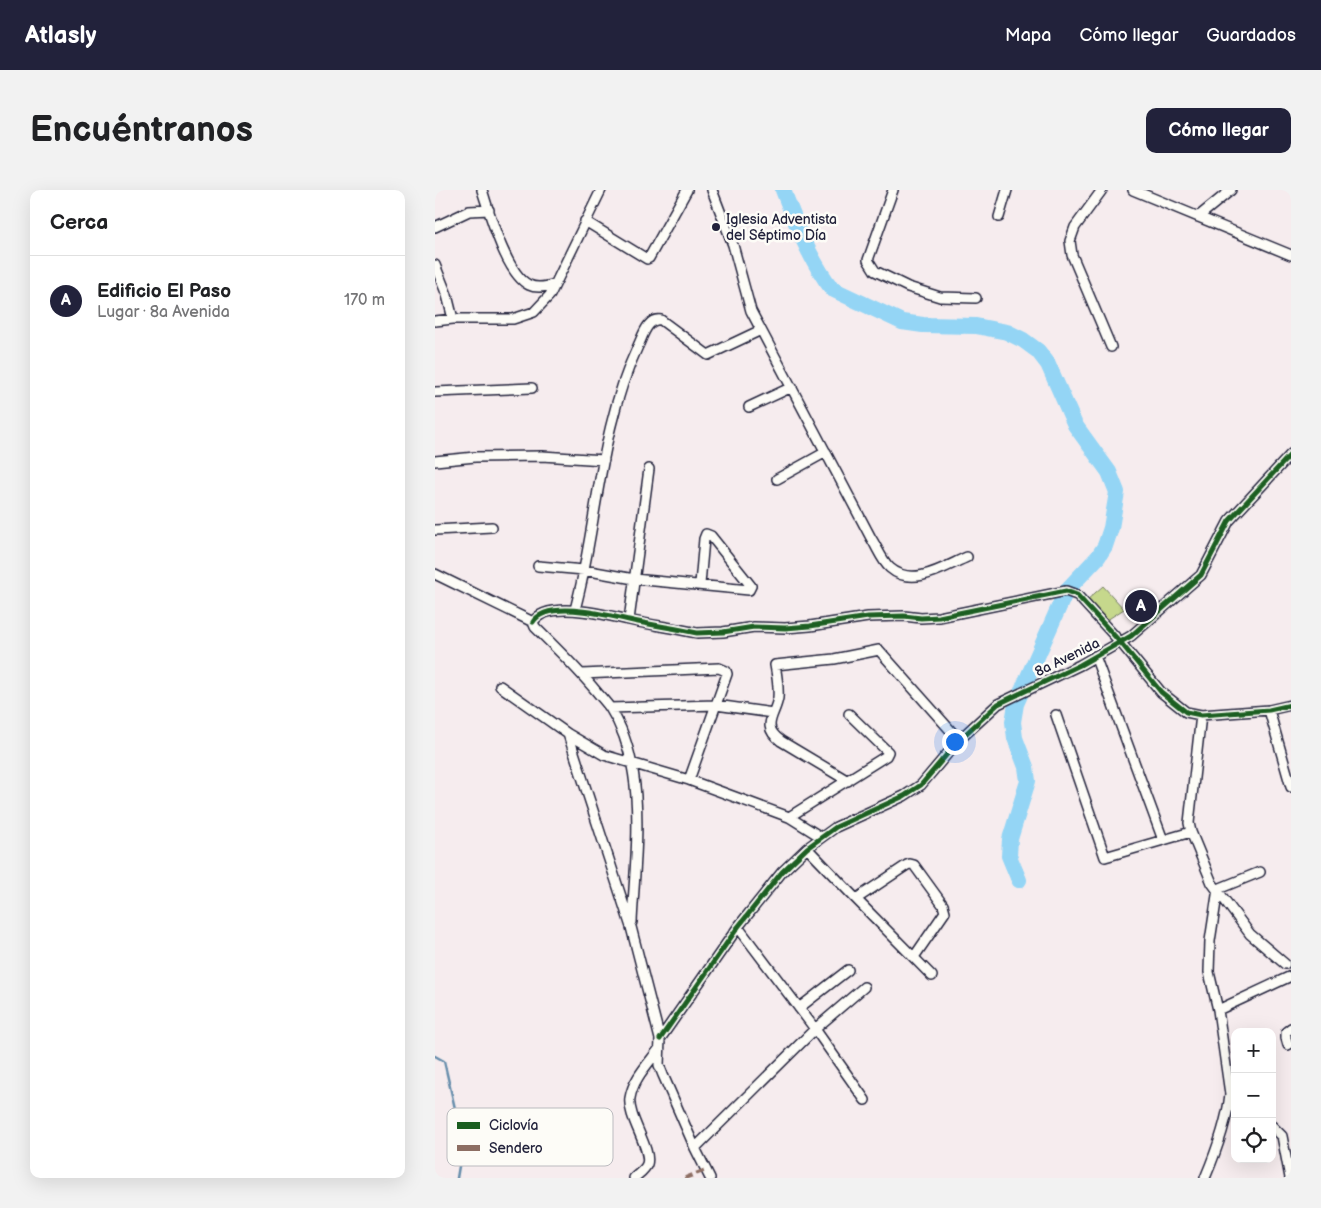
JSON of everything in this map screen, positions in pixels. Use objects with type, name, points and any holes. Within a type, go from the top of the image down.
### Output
[{"type":"street","points":[[482,190],[509,265],[520,280],[530,286],[543,288],[555,284]]},
{"type":"street","points":[[435,321],[453,319],[513,319],[534,312],[550,295],[601,190]]},
{"type":"street","points":[[585,221],[647,259],[687,190]]},
{"type":"street","points":[[712,190],[733,245],[751,311],[871,538],[889,567],[903,576],[920,577],[967,557]]},
{"type":"street","points":[[893,190],[868,260],[875,271],[908,288],[940,297],[976,298]]},
{"type":"street","points":[[999,217],[1007,190]]},
{"type":"street","points":[[1102,190],[1080,218],[1070,242],[1072,255],[1111,347]]},
{"type":"street","points":[[1133,190],[1291,254]]},
{"type":"street","points":[[1198,217],[1231,190]]},
{"type":"street","points":[[435,227],[469,212],[489,210]]},
{"type":"street","points":[[435,265],[447,295],[453,319]]},
{"type":"street","points":[[575,610],[615,409],[628,367],[646,329],[655,320],[661,320],[707,355],[761,330]]},
{"type":"street","points":[[749,406],[792,387]]},
{"type":"street","points":[[435,392],[532,388]]},
{"type":"street","points":[[777,480],[826,452]]},
{"type":"street","points":[[435,461],[475,457],[542,456],[604,460]]},
{"type":"street","name":"8a Avenida","points":[[634,1178],[647,1164],[647,1154],[634,1120],[629,1100],[634,1084],[738,926],[782,872],[807,848],[836,827],[904,796],[921,785],[959,740],[998,704],[1080,665],[1131,636],[1201,575],[1229,521],[1290,460]]},
{"type":"street","points":[[629,620],[649,469]]},
{"type":"street","points":[[435,530],[492,527]]},
{"type":"street","points":[[538,566],[584,570],[634,579],[749,590],[751,586],[711,536],[706,534],[700,584]]},
{"type":"street","points":[[435,574],[533,622],[535,627],[582,674],[610,708],[624,737],[631,762],[637,814],[631,927]]},
{"type":"street","points":[[533,622],[539,615],[545,613],[575,610],[697,634],[709,634],[754,627],[785,628],[809,626],[868,617],[904,616],[921,618],[939,616],[1066,591],[1077,595],[1121,643],[1161,692],[1186,712],[1201,715],[1269,710],[1291,706]]},
{"type":"street","points":[[848,780],[777,737],[772,732],[769,725],[778,697],[775,665],[834,659],[879,650],[959,740]]},
{"type":"street","points":[[1095,656],[1163,840]]},
{"type":"street","points":[[582,674],[719,668],[724,670],[727,674],[689,780]]},
{"type":"street","points":[[500,686],[568,734],[604,755],[689,780],[789,817],[821,837]]},
{"type":"street","points":[[610,708],[716,704],[773,714]]},
{"type":"street","points":[[1269,710],[1291,787]]},
{"type":"street","points":[[789,817],[883,759],[887,752],[849,714]]},
{"type":"street","points":[[1057,715],[1105,857],[1191,832]]},
{"type":"street","points":[[1201,715],[1189,823],[1191,832],[1212,883],[1250,934],[1285,964]]},
{"type":"street","points":[[568,734],[631,927],[659,1044],[659,1065],[710,1178]]},
{"type":"street","points":[[807,848],[932,976]]},
{"type":"street","points":[[855,899],[907,865],[914,865],[943,905],[945,912],[914,957]]},
{"type":"street","points":[[1218,889],[1260,872]]},
{"type":"street","points":[[1218,889],[1210,941],[1209,972],[1218,1010],[1231,1101]]},
{"type":"street","points":[[738,926],[815,1028],[865,1100]]},
{"type":"street","points":[[799,1008],[848,970]]},
{"type":"street","points":[[1218,1010],[1290,977]]},
{"type":"street","points":[[695,1148],[815,1028],[864,987]]},
{"type":"street","points":[[1288,1046],[1287,1032],[1291,1028]]},
{"type":"street","points":[[1205,1178],[1231,1111]]},
{"type":"street","points":[[1276,1130],[1282,1136],[1290,1178]]},
{"type":"green space","points":[[1103,586],[1124,609],[1107,620],[1087,600]]},
{"type":"building","points":[[1139,598],[1149,609],[1143,614],[1134,603]]},
{"type":"waterway","points":[[783,190],[810,254],[832,289],[902,322],[923,325],[976,326],[1007,332],[1023,340],[1038,351],[1048,364],[1075,425],[1109,472],[1117,492],[1111,528],[1105,546],[1098,557],[1066,591],[1016,704],[1013,722],[1015,738],[1026,767],[1028,781],[1010,839],[1009,856],[1019,880]]},
{"type":"waterway","points":[[435,1056],[444,1061],[455,1108]]},
{"type":"waterway","points":[[457,1178],[459,1166]]},
{"type":"marked path","points":[[685,1178],[706,1170]]},
{"type":"cycle path","points":[[660,1039],[738,927],[782,872],[807,848],[836,827],[904,796],[921,785],[959,740],[998,704],[1080,665],[1131,636],[1201,575],[1229,521],[1291,454]]},
{"type":"cycle path","points":[[533,622],[540,615],[551,611],[578,610],[697,633],[723,632],[754,627],[785,628],[810,626],[868,617],[939,617],[1066,591],[1077,595],[1121,643],[1161,692],[1186,712],[1201,715],[1269,710],[1291,705]]},
{"type":"place","name":"Iglesia Adventista del Séptimo Día","points":[[716,227]]},
{"type":"place","name":"Edificio El Paso","points":[[1141,606]]}]
